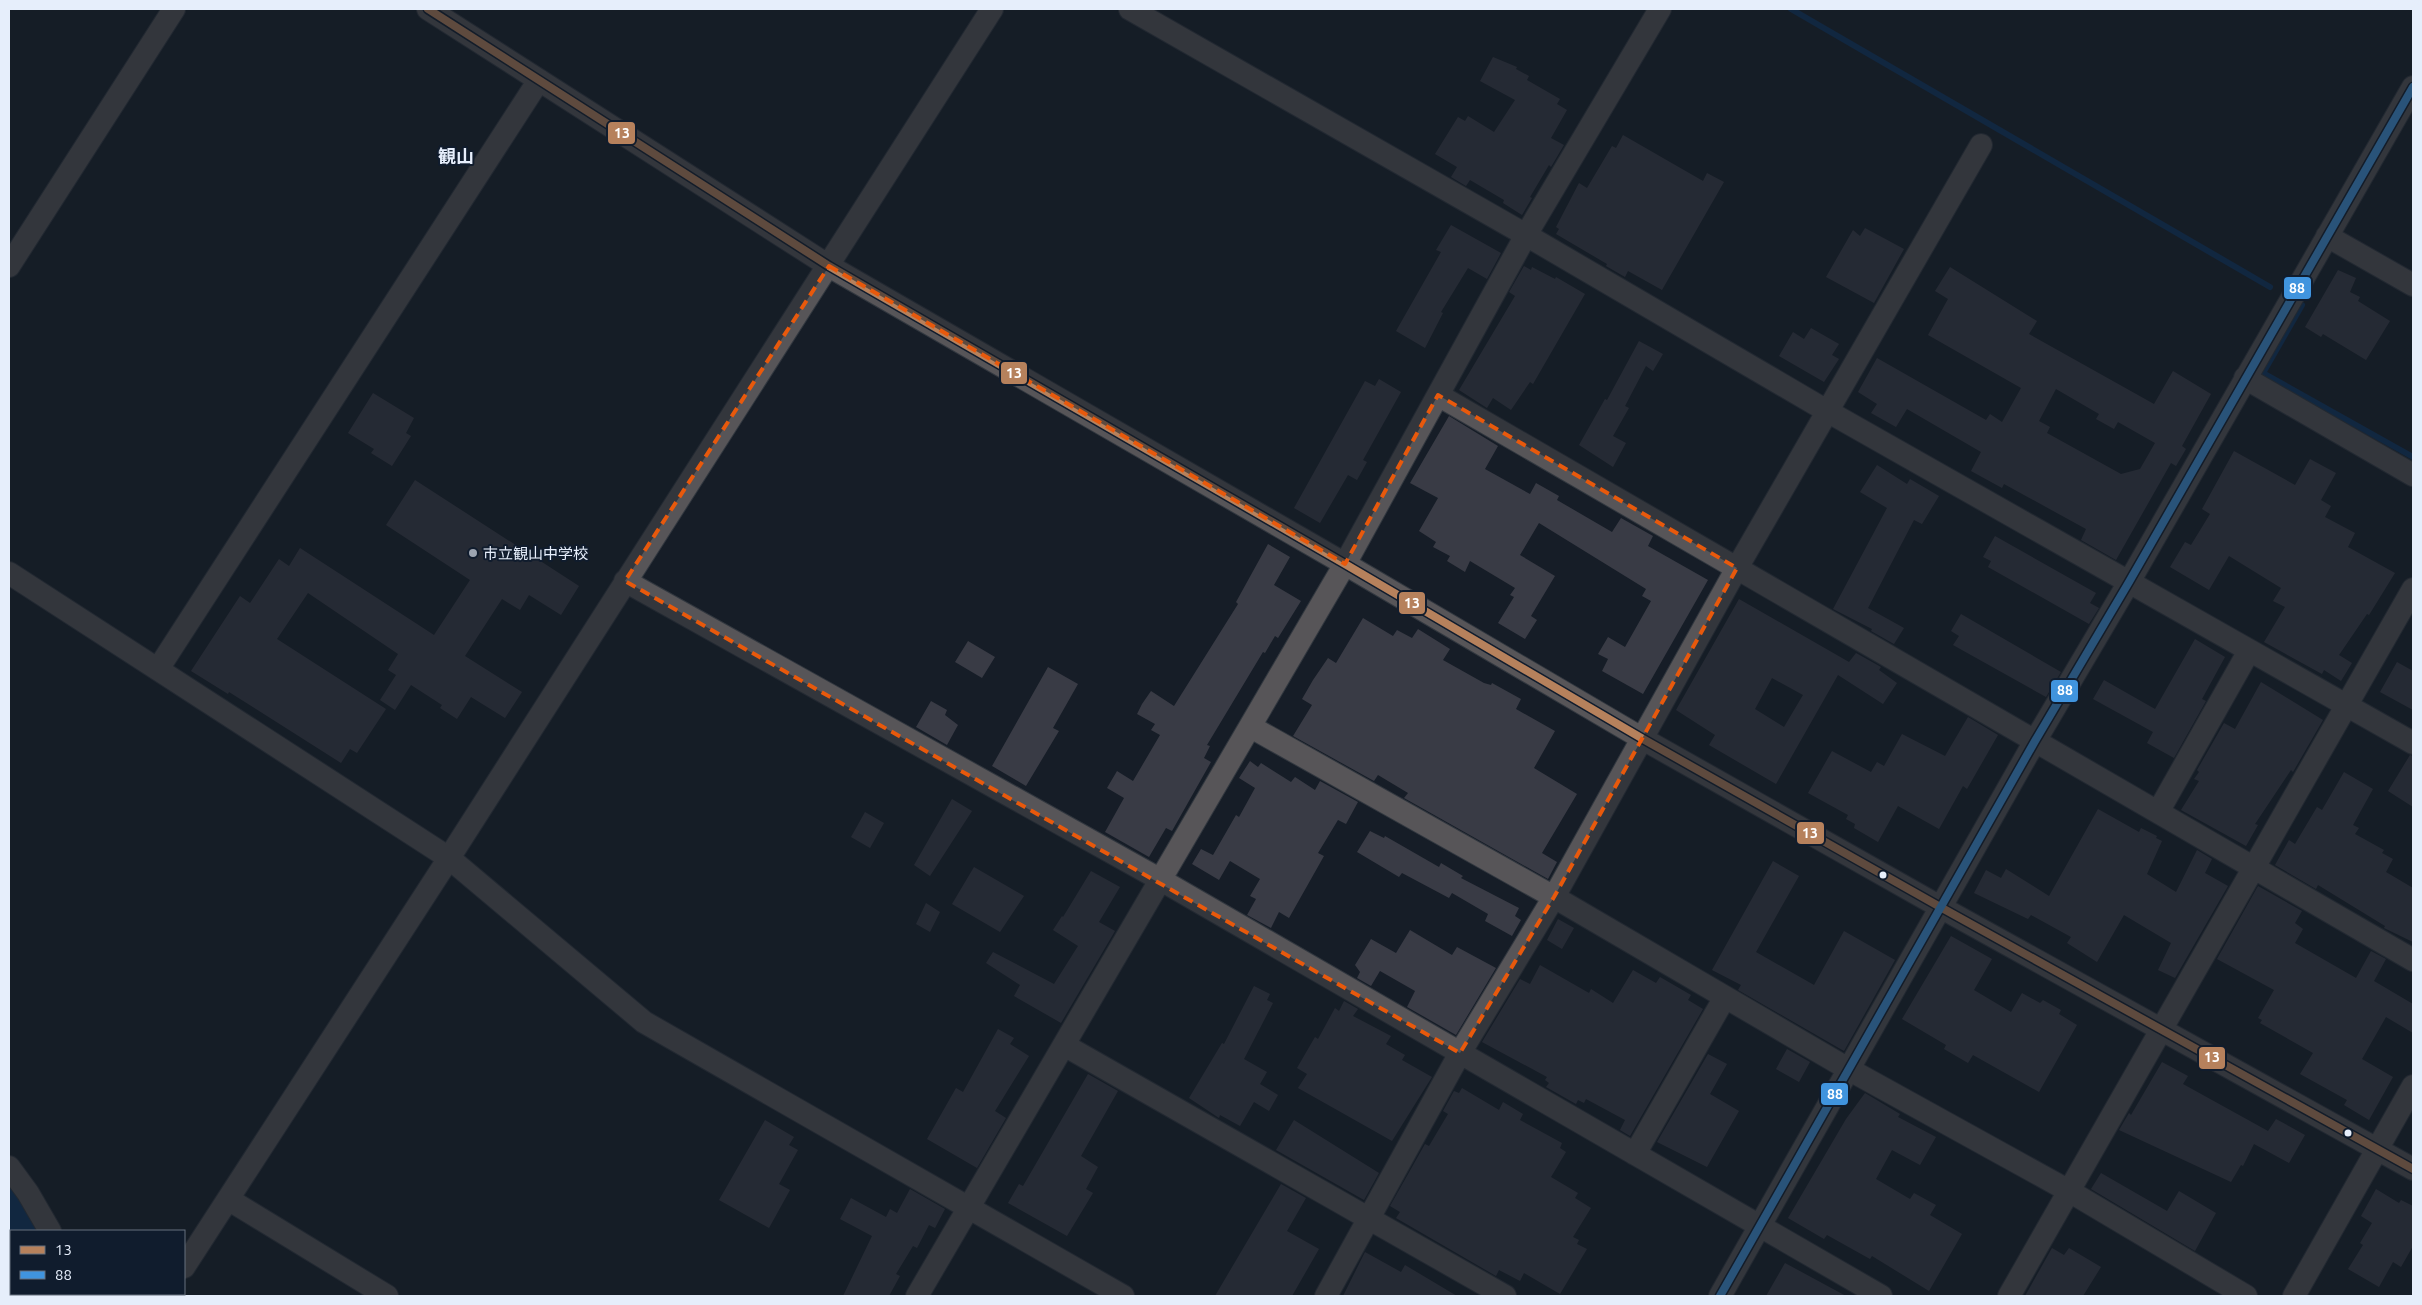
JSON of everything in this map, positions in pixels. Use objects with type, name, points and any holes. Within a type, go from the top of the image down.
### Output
[{"type":"street","points":[[9,266],[174,9]]},
{"type":"street","points":[[428,9],[829,266],[1346,564],[1643,739],[1942,908],[2413,1169]]},
{"type":"street","points":[[185,1265],[449,858],[625,580],[829,266],[992,9]]},
{"type":"street","points":[[1130,9],[1526,235],[1827,411],[2413,743]]},
{"type":"street","points":[[917,1296],[1346,564],[1526,235],[1660,9]]},
{"type":"street","points":[[158,669],[539,80]]},
{"type":"street","points":[[1720,1296],[1942,908],[2035,741],[2129,582],[2327,236],[2412,93]]},
{"type":"street","points":[[1326,1296],[1460,1053],[1554,897],[1737,568],[1981,145]]},
{"type":"street","points":[[2327,236],[2413,285]]},
{"type":"street","points":[[2245,378],[2413,475]]},
{"type":"street","points":[[1438,395],[2413,960]]},
{"type":"street","points":[[9,573],[449,858],[644,1022],[1123,1296]]},
{"type":"street","points":[[625,580],[1161,880],[1881,1296]]},
{"type":"street","points":[[2009,1296],[2413,589]]},
{"type":"street","points":[[2158,812],[2249,651]]},
{"type":"street","points":[[1251,727],[1554,897],[1850,1070],[2069,1191],[2246,1296]]},
{"type":"street","points":[[1635,1154],[1725,997]]},
{"type":"street","points":[[1064,1045],[1505,1296]]},
{"type":"street","points":[[2294,1296],[2413,1086]]},
{"type":"street","points":[[9,1167],[28,1193],[49,1230]]},
{"type":"street","points":[[228,1198],[387,1296]]},
{"type":"highlighted area","points":[[829,266],[1345,564],[1438,395],[1737,568],[1554,897],[1460,1053],[625,581]]},
{"type":"building","points":[[1493,57],[1517,67],[1516,69],[1529,76],[1527,80],[1560,99],[1557,104],[1567,110],[1551,138],[1564,145],[1551,167],[1549,165],[1530,197],[1532,198],[1522,215],[1503,203],[1504,200],[1470,180],[1466,186],[1451,177],[1457,167],[1435,154],[1458,117],[1465,121],[1468,116],[1494,132],[1515,100],[1480,81]]},
{"type":"building","points":[[1623,135],[1703,181],[1707,173],[1724,182],[1662,290],[1628,271],[1625,277],[1606,266],[1607,264],[1556,234],[1559,229],[1556,227],[1579,183],[1587,188],[1612,146],[1616,148]]},
{"type":"building","points":[[1451,225],[1501,253],[1487,279],[1468,268],[1441,312],[1443,313],[1425,348],[1396,331],[1441,252],[1436,250]]},
{"type":"building","points":[[1865,228],[1904,249],[1874,303],[1826,277],[1853,230],[1860,236]]},
{"type":"building","points":[[1524,266],[1531,270],[1532,267],[1555,279],[1556,277],[1585,294],[1533,384],[1530,382],[1511,410],[1493,398],[1487,408],[1459,390],[1515,296],[1509,292]]},
{"type":"building","points":[[1950,267],[2037,321],[2029,334],[2154,404],[2173,371],[2211,394],[2182,446],[2186,449],[2176,466],[2171,463],[2116,560],[2081,540],[2086,529],[2004,484],[2002,488],[1971,471],[1981,452],[1907,409],[1896,427],[1871,413],[1877,404],[1858,392],[1877,358],[1986,420],[1990,414],[2002,422],[2021,388],[1928,335],[1948,299],[1935,291]],"holes":[[[2056,389],[2099,414],[2096,419],[2114,429],[2118,422],[2155,443],[2140,469],[2121,474],[2047,433],[2050,427],[2039,421]]]},
{"type":"building","points":[[2338,270],[2356,278],[2350,292],[2360,297],[2358,301],[2390,321],[2366,360],[2323,334],[2321,337],[2305,327]]},
{"type":"building","points":[[1811,328],[1839,344],[1832,355],[1839,359],[1824,382],[1779,356],[1793,332],[1804,339]]},
{"type":"building","points":[[1639,341],[1663,354],[1653,371],[1646,366],[1625,406],[1629,408],[1613,436],[1626,443],[1613,467],[1579,445],[1605,399],[1607,400]]},
{"type":"building","points":[[1379,379],[1401,392],[1363,460],[1367,462],[1357,480],[1348,475],[1320,523],[1294,508],[1365,381],[1375,386]]},
{"type":"building","points":[[373,393],[414,418],[406,433],[411,436],[392,466],[371,453],[374,449],[348,433]]},
{"type":"building","points":[[1449,416],[1498,446],[1485,469],[1530,494],[1536,483],[1559,496],[1557,500],[1612,532],[1621,518],[1653,536],[1648,546],[1708,580],[1643,694],[1602,671],[1608,659],[1598,654],[1608,637],[1625,647],[1651,601],[1642,596],[1646,589],[1539,523],[1520,555],[1555,576],[1531,616],[1537,620],[1525,639],[1498,623],[1514,597],[1510,595],[1515,588],[1470,561],[1465,572],[1447,561],[1450,556],[1433,547],[1436,542],[1419,531],[1438,498],[1410,483]]},
{"type":"building","points":[[2234,451],[2295,485],[2310,459],[2336,473],[2321,500],[2331,506],[2325,517],[2355,533],[2348,547],[2395,573],[2369,615],[2367,614],[2339,655],[2352,663],[2341,681],[2324,670],[2322,674],[2264,642],[2285,607],[2273,601],[2281,588],[2229,556],[2209,590],[2170,567],[2185,542],[2191,545],[2210,514],[2202,509]]},
{"type":"building","points":[[1877,465],[1907,484],[1910,479],[1939,496],[1922,524],[1914,520],[1868,608],[1904,628],[1894,644],[1871,631],[1872,629],[1833,609],[1887,508],[1860,492]]},
{"type":"building","points":[[415,480],[579,586],[561,615],[529,595],[520,610],[502,599],[465,656],[522,692],[505,718],[471,697],[457,719],[440,708],[442,705],[411,685],[395,710],[380,700],[396,675],[388,670],[398,654],[308,593],[277,639],[386,709],[357,753],[350,749],[341,763],[229,692],[228,694],[191,671],[240,596],[250,603],[279,559],[289,566],[300,548],[434,635],[470,580],[386,525]]},
{"type":"building","points":[[1995,536],[2096,593],[2090,603],[2099,608],[2089,624],[1988,567],[1991,561],[1983,557]]},
{"type":"building","points":[[1268,544],[1290,557],[1274,585],[1301,601],[1278,638],[1275,636],[1265,653],[1263,652],[1207,745],[1210,746],[1204,758],[1211,762],[1172,831],[1166,828],[1149,857],[1105,832],[1124,798],[1107,788],[1117,771],[1133,781],[1160,735],[1151,730],[1155,724],[1137,714],[1142,704],[1151,691],[1174,706],[1238,604],[1236,602]]},
{"type":"building","points":[[1739,599],[1849,662],[1856,653],[1881,667],[1879,670],[1897,683],[1883,704],[1838,675],[1776,784],[1709,745],[1715,735],[1676,710]],"holes":[[[1772,678],[1803,695],[1784,727],[1755,709]]]},
{"type":"building","points":[[1961,614],[2061,672],[2046,697],[1953,645],[1959,636],[1951,631]]},
{"type":"building","points":[[1363,618],[1393,636],[1397,630],[1412,638],[1418,629],[1450,649],[1443,660],[1484,683],[1491,685],[1492,683],[1521,699],[1516,709],[1555,731],[1534,768],[1577,794],[1542,853],[1557,862],[1548,879],[1404,798],[1408,793],[1378,775],[1374,781],[1293,736],[1312,705],[1302,699],[1313,680],[1328,658],[1336,663]]},
{"type":"building","points":[[2195,639],[2225,657],[2202,699],[2206,701],[2174,758],[2147,743],[2153,732],[2093,699],[2104,680],[2155,709]]},
{"type":"building","points":[[968,641],[995,657],[982,678],[955,662]]},
{"type":"building","points":[[2397,662],[2413,671],[2413,710],[2380,692]]},
{"type":"building","points":[[1048,667],[1078,684],[1053,728],[1059,731],[1026,786],[992,766]]},
{"type":"building","points":[[2261,682],[2323,720],[2293,772],[2291,770],[2255,824],[2258,825],[2246,846],[2181,810],[2199,781],[2194,779],[2199,772],[2197,770],[2224,723],[2235,729]]},
{"type":"building","points":[[931,701],[947,710],[945,715],[958,725],[947,745],[916,727]]},
{"type":"building","points":[[1968,717],[1998,735],[1967,789],[1963,786],[1939,829],[1898,806],[1878,842],[1854,828],[1855,824],[1846,819],[1848,815],[1808,793],[1832,751],[1871,772],[1877,762],[1884,766],[1902,734],[1945,756]]},
{"type":"building","points":[[2410,755],[2413,756],[2413,807],[2388,791]]},
{"type":"building","points":[[1250,761],[1258,767],[1261,763],[1291,782],[1295,777],[1315,790],[1320,781],[1358,802],[1346,824],[1338,820],[1318,853],[1324,856],[1289,918],[1279,912],[1271,928],[1247,915],[1256,899],[1250,896],[1260,879],[1230,861],[1219,880],[1192,864],[1201,849],[1213,855],[1236,815],[1239,817],[1255,788],[1239,778]]},
{"type":"building","points":[[2344,772],[2373,789],[2353,825],[2359,828],[2355,834],[2384,850],[2382,853],[2393,859],[2386,872],[2413,888],[2413,942],[2384,928],[2385,926],[2318,885],[2316,889],[2275,865],[2289,840],[2295,844],[2317,807],[2322,810]]},
{"type":"building","points":[[952,799],[972,811],[930,876],[914,865]]},
{"type":"building","points":[[2098,809],[2139,832],[2141,828],[2157,836],[2156,838],[2162,841],[2147,874],[2176,892],[2197,850],[2212,859],[2205,873],[2228,886],[2175,978],[2158,970],[2171,943],[2124,915],[2097,962],[2067,943],[2071,937],[2031,915],[2028,919],[1974,893],[1986,870],[2001,878],[2006,869],[2049,896]]},
{"type":"building","points":[[865,812],[884,823],[870,848],[851,837]]},
{"type":"building","points":[[1370,831],[1384,838],[1385,836],[1439,867],[1441,863],[1463,876],[1461,878],[1519,908],[1515,916],[1521,920],[1512,936],[1485,921],[1488,914],[1452,893],[1449,898],[1402,873],[1399,877],[1357,852]]},
{"type":"building","points":[[1773,861],[1799,876],[1756,952],[1814,985],[1844,931],[1895,960],[1844,1051],[1738,990],[1741,985],[1712,970]]},
{"type":"building","points":[[974,867],[1024,896],[1000,932],[952,904]]},
{"type":"building","points":[[1091,871],[1120,887],[1099,922],[1115,931],[1061,1023],[1014,996],[1020,985],[986,963],[993,952],[1054,984],[1078,946],[1053,930]]},
{"type":"building","points":[[2258,886],[2302,911],[2295,923],[2303,929],[2295,943],[2356,978],[2371,951],[2386,959],[2374,981],[2413,1004],[2413,1033],[2386,1017],[2362,1059],[2393,1077],[2369,1120],[2344,1105],[2347,1100],[2300,1074],[2313,1053],[2260,1023],[2262,1020],[2258,1018],[2274,990],[2217,959]]},
{"type":"building","points":[[926,903],[940,912],[930,932],[916,924]]},
{"type":"building","points":[[1558,919],[1574,928],[1562,949],[1547,940]]},
{"type":"building","points":[[1410,930],[1452,955],[1457,947],[1496,968],[1456,1035],[1407,1007],[1415,991],[1380,971],[1371,986],[1357,978],[1360,972],[1355,965],[1371,939],[1396,953]]},
{"type":"building","points":[[1951,936],[1992,959],[1974,990],[2011,1012],[2022,993],[2040,1003],[2043,1000],[2061,1010],[2059,1014],[2077,1025],[2039,1092],[1973,1055],[1968,1063],[1944,1049],[1946,1045],[1902,1019]]},
{"type":"building","points":[[1540,965],[1589,993],[1591,989],[1613,1003],[1633,970],[1656,983],[1660,977],[1691,995],[1688,1000],[1703,1009],[1630,1136],[1620,1130],[1625,1120],[1586,1099],[1584,1103],[1578,1100],[1576,1104],[1546,1087],[1549,1083],[1545,1080],[1547,1077],[1482,1042],[1520,979],[1530,984]]},
{"type":"building","points":[[1254,986],[1270,994],[1267,1000],[1273,1003],[1244,1059],[1267,1072],[1260,1084],[1278,1095],[1269,1111],[1254,1102],[1240,1126],[1220,1115],[1219,1118],[1189,1098],[1222,1043],[1224,1044]]},
{"type":"building","points":[[1344,1001],[1358,1009],[1353,1016],[1391,1036],[1386,1044],[1405,1055],[1402,1060],[1432,1077],[1392,1141],[1298,1088],[1307,1074],[1297,1068],[1315,1037],[1318,1039],[1335,1008],[1339,1011]]},
{"type":"building","points":[[998,1029],[1014,1038],[1010,1044],[1029,1056],[995,1111],[1006,1118],[977,1168],[927,1139],[956,1088],[963,1092]]},
{"type":"building","points":[[1787,1049],[1810,1062],[1799,1082],[1776,1069]]},
{"type":"building","points":[[1708,1054],[1727,1064],[1710,1094],[1739,1111],[1707,1167],[1657,1142]]},
{"type":"building","points":[[2162,1062],[2188,1076],[2183,1084],[2268,1131],[2276,1119],[2305,1135],[2289,1163],[2254,1144],[2243,1166],[2241,1165],[2231,1182],[2119,1130],[2129,1113],[2131,1115]]},
{"type":"building","points":[[1088,1074],[1118,1091],[1081,1156],[1098,1167],[1086,1189],[1093,1193],[1067,1236],[1008,1203],[1019,1184],[1023,1186]]},
{"type":"building","points":[[1462,1088],[1499,1110],[1503,1102],[1523,1114],[1520,1120],[1562,1143],[1560,1148],[1566,1152],[1551,1177],[1578,1193],[1575,1198],[1591,1208],[1573,1237],[1579,1240],[1577,1244],[1587,1249],[1560,1294],[1524,1273],[1520,1281],[1499,1270],[1496,1276],[1396,1218],[1400,1212],[1390,1206],[1425,1144],[1429,1146],[1448,1114],[1443,1111],[1454,1091],[1459,1093]]},
{"type":"building","points":[[1865,1093],[1900,1114],[1898,1117],[1936,1137],[1920,1165],[1892,1150],[1876,1179],[1910,1199],[1914,1193],[1936,1205],[1930,1215],[1962,1234],[1929,1291],[1872,1256],[1870,1259],[1827,1235],[1824,1239],[1788,1218],[1846,1119]]},
{"type":"building","points":[[765,1120],[794,1137],[789,1145],[798,1150],[779,1184],[790,1190],[769,1228],[719,1200]]},
{"type":"building","points":[[1294,1120],[1379,1173],[1364,1200],[1276,1150]]},
{"type":"building","points":[[2101,1173],[2167,1211],[2179,1191],[2216,1213],[2195,1251],[2091,1189]]},
{"type":"building","points":[[1281,1184],[1306,1198],[1287,1231],[1319,1249],[1292,1296],[1215,1296]]},
{"type":"building","points":[[910,1189],[945,1209],[935,1228],[929,1225],[917,1248],[913,1246],[896,1274],[900,1276],[889,1296],[843,1296],[872,1236],[840,1219],[851,1198],[886,1217],[890,1209],[897,1213]]},
{"type":"building","points":[[2376,1189],[2399,1203],[2401,1200],[2413,1206],[2413,1246],[2401,1267],[2393,1262],[2379,1287],[2348,1269],[2363,1245],[2360,1243],[2372,1223],[2361,1216]]},
{"type":"building","points":[[2052,1248],[2064,1255],[2069,1248],[2101,1267],[2083,1296],[2025,1296]]},
{"type":"building","points":[[1365,1252],[1401,1272],[1405,1265],[1457,1296],[1343,1296]]},
{"type":"building","points":[[1785,1263],[1846,1296],[1766,1296]]},
{"type":"waterway","points":[[1791,9],[2270,287]]},
{"type":"waterway","points":[[2302,305],[2263,373],[2413,457]]},
{"type":"waterway","points":[[9,1193],[29,1230]]},
{"type":"transit line","name":"13","points":[[428,9],[829,266],[1345,564],[1643,739],[1942,908],[2413,1169]]},
{"type":"transit line","name":"88","points":[[1720,1296],[2035,741],[2129,582],[2413,87]]},
{"type":"place","name":"市立観山中学校","points":[[473,553]]},
{"type":"district","name":"観山","points":[[456,156]]}]
